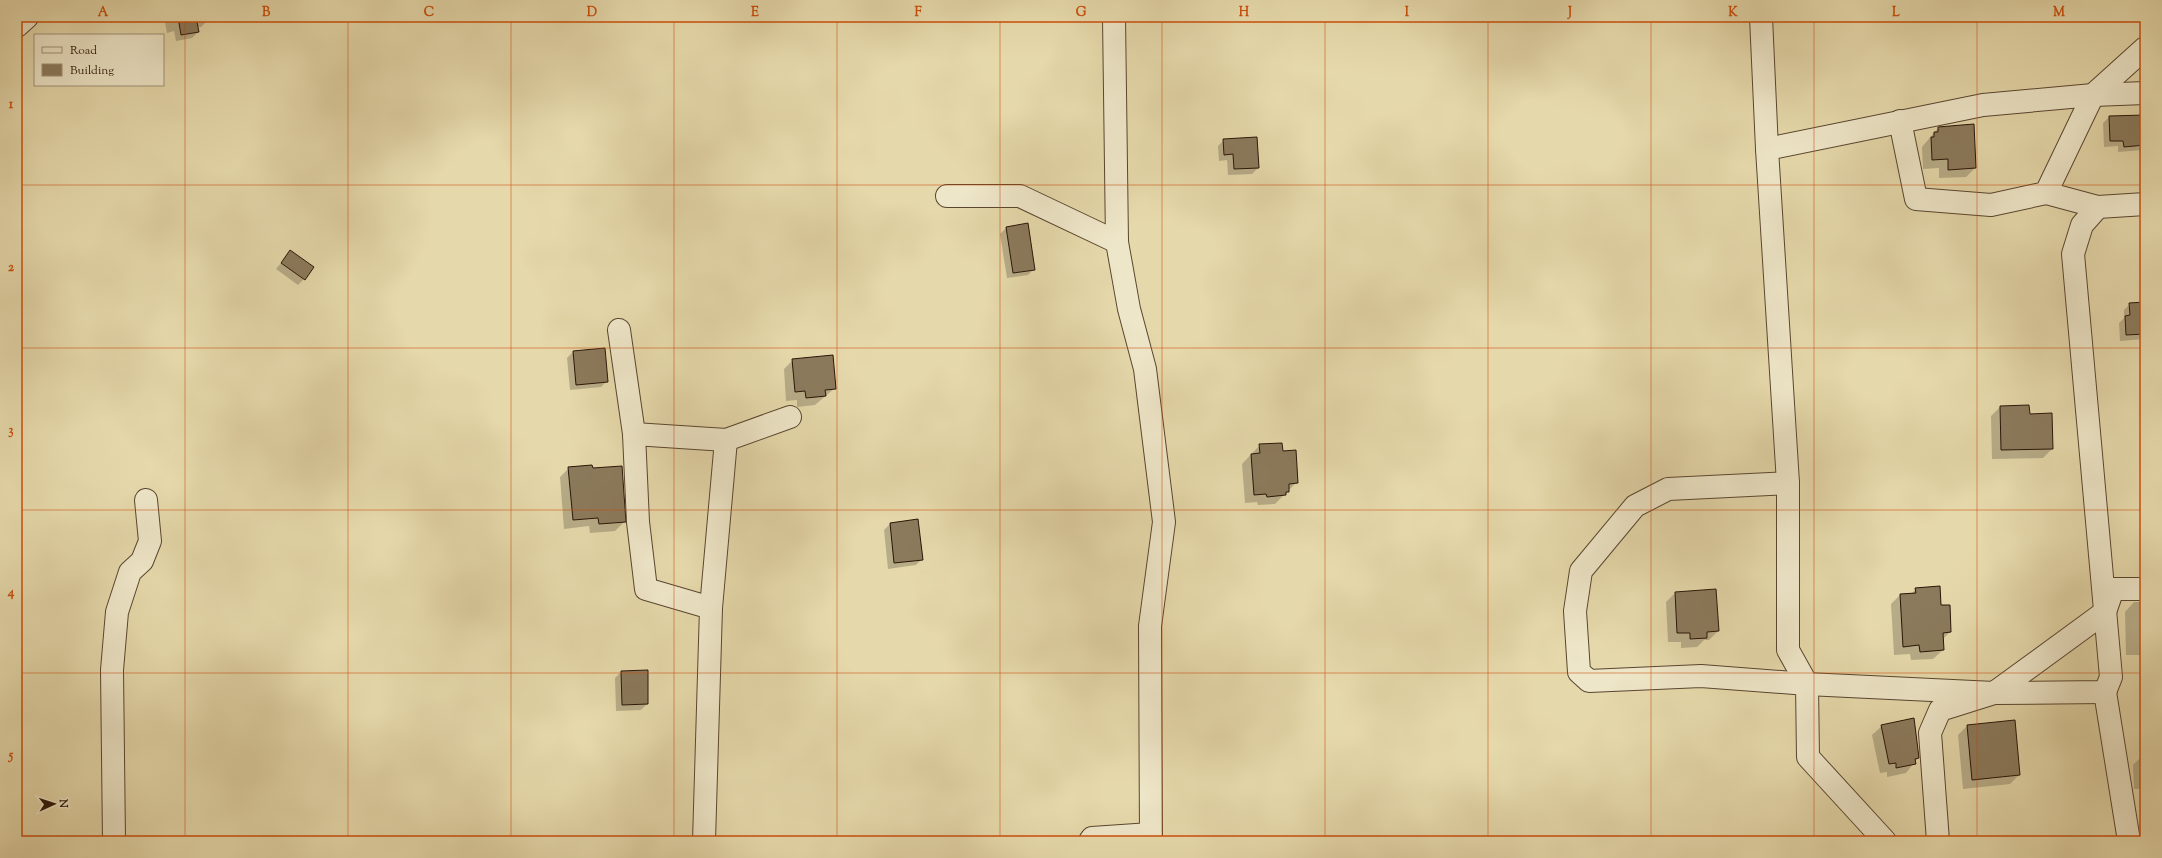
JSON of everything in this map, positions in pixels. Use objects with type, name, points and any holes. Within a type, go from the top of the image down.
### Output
[{"type":"street","points":[[17,26],[27,17]]},
{"type":"street","points":[[1090,841],[1092,838],[1151,838],[1150,626],[1164,522],[1145,369],[1129,309],[1117,242],[1114,17]]},
{"type":"street","points":[[1761,17],[1767,149],[1788,482],[1788,650],[1807,684],[1808,757],[1884,841]]},
{"type":"street","points":[[2046,193],[2093,95],[2145,48]]},
{"type":"street","points":[[1767,149],[1983,105],[2093,95],[2145,93]]},
{"type":"street","points":[[1900,121],[1916,199],[1991,205],[2046,193],[2098,207],[2145,204]]},
{"type":"street","points":[[947,196],[1020,196],[1117,242]]},
{"type":"street","points":[[2098,207],[2082,225],[2073,254],[2111,677],[2105,692],[2129,841]]},
{"type":"street","points":[[619,330],[634,434],[638,522],[646,589],[711,608]]},
{"type":"street","points":[[634,434],[726,440],[790,417]]},
{"type":"street","points":[[704,841],[711,608],[726,440]]},
{"type":"street","points":[[1788,482],[1668,490],[1636,506],[1581,571],[1575,611],[1579,672],[1589,681],[1701,676],[1807,684],[1994,693],[2105,692]]},
{"type":"street","points":[[114,841],[112,670],[117,612],[130,572],[142,561],[150,540],[146,500]]},
{"type":"street","points":[[1938,841],[1930,733],[1940,710],[1994,693],[2105,612],[2113,589],[2145,589]]},
{"type":"building","points":[[178,17],[196,17],[199,32],[181,35]]},
{"type":"building","points":[[2145,115],[2145,145],[2124,147],[2123,141],[2110,141],[2109,116]]},
{"type":"building","points":[[1974,124],[1976,168],[1948,170],[1948,159],[1932,160],[1931,137],[1934,137],[1934,132],[1938,132],[1938,127]]},
{"type":"building","points":[[1257,137],[1259,168],[1234,169],[1233,154],[1224,155],[1223,139]]},
{"type":"building","points":[[1028,223],[1035,270],[1013,273],[1006,227]]},
{"type":"building","points":[[290,250],[314,267],[305,280],[281,263]]},
{"type":"building","points":[[2145,302],[2145,334],[2126,335],[2125,316],[2130,315],[2129,303]]},
{"type":"building","points":[[605,348],[608,382],[576,385],[573,351]]},
{"type":"building","points":[[833,355],[836,389],[825,390],[826,396],[806,398],[805,391],[795,392],[792,359]]},
{"type":"building","points":[[2029,405],[2030,414],[2052,413],[2053,449],[2001,450],[2000,406]]},
{"type":"building","points":[[1282,443],[1283,451],[1296,450],[1298,483],[1289,484],[1289,492],[1286,492],[1286,495],[1267,497],[1266,494],[1254,495],[1251,454],[1260,453],[1259,444]]},
{"type":"building","points":[[592,465],[593,468],[622,466],[626,522],[599,524],[598,518],[573,520],[568,467]]},
{"type":"building","points":[[918,519],[923,560],[894,563],[890,523]]},
{"type":"building","points":[[1940,586],[1941,605],[1950,605],[1951,632],[1943,633],[1944,650],[1920,652],[1919,645],[1903,647],[1900,594],[1916,593],[1915,588]]},
{"type":"building","points":[[1716,589],[1719,631],[1707,632],[1707,638],[1690,639],[1690,633],[1677,633],[1675,592]]},
{"type":"building","points":[[648,670],[648,704],[622,705],[621,671]]},
{"type":"building","points":[[1914,718],[1919,758],[1915,759],[1916,764],[1896,768],[1896,763],[1889,764],[1881,725]]},
{"type":"building","points":[[2015,720],[2020,775],[1972,780],[1967,725]]}]
